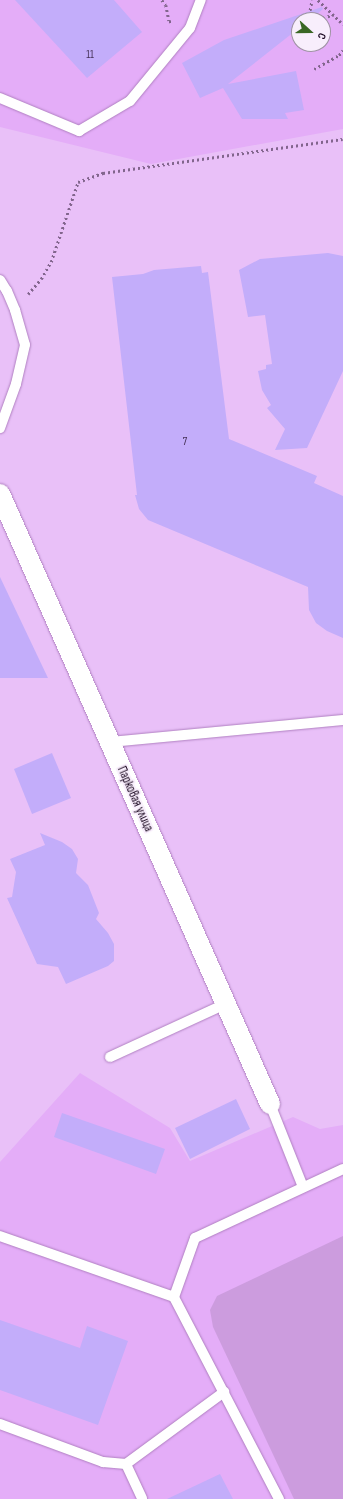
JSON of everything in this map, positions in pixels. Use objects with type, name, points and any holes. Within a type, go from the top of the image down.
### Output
[{"type":"street","name":"Парковая улица","points":[[0,494],[270,1104]]},
{"type":"lane","points":[[0,98],[79,131],[130,101],[190,28],[201,0]]},
{"type":"lane","points":[[0,280],[7,291],[15,310],[25,345],[16,384],[0,428]]},
{"type":"lane","points":[[110,742],[343,720]]},
{"type":"lane","points":[[110,1057],[225,1004]]},
{"type":"lane","points":[[270,1104],[303,1187]]},
{"type":"lane","points":[[174,1297],[195,1238],[343,1169]]},
{"type":"lane","points":[[0,1236],[174,1297],[279,1499]]},
{"type":"lane","points":[[0,1424],[103,1462],[126,1464],[224,1392]]},
{"type":"lane","points":[[126,1464],[142,1499]]},
{"type":"path","points":[[162,0],[166,5],[166,0]]},
{"type":"path","points":[[310,12],[312,0]]},
{"type":"path","points":[[318,0],[343,24]]},
{"type":"path","points":[[314,69],[339,55],[343,50]]},
{"type":"path","points":[[15,310],[41,279],[51,262],[78,182],[103,173],[343,139]]},
{"type":"shaded area","points":[[0,0],[343,0],[343,129],[151,164],[0,127]]},
{"type":"shaded area","points":[[80,1073],[170,1128],[190,1161],[293,1117],[320,1129],[343,1125],[343,1499],[0,1499],[0,1162]]},
{"type":"shaded area","points":[[343,1236],[343,1499],[294,1499],[213,1327],[210,1310],[217,1296]]},
{"type":"building","points":[[15,0],[114,0],[142,32],[87,78]]},
{"type":"building","points":[[322,7],[323,9],[319,12],[307,12]]},
{"type":"building","points":[[291,17],[291,34],[228,84],[296,71],[304,110],[285,113],[288,119],[242,119],[223,88],[200,98],[182,63],[224,40]]},
{"type":"building","points":[[328,253],[343,256],[343,371],[307,448],[275,450],[285,429],[267,408],[271,405],[262,390],[258,371],[266,369],[266,365],[272,364],[265,315],[248,317],[239,270],[260,259]]},
{"type":"building","points":[[201,266],[202,273],[208,272],[229,439],[317,476],[314,483],[343,496],[343,638],[327,631],[316,623],[309,610],[308,587],[148,520],[139,509],[135,495],[137,495],[112,277],[143,274],[154,270]]},
{"type":"building","points":[[0,577],[48,678],[0,678]]},
{"type":"building","points":[[52,753],[71,798],[32,814],[14,769]]},
{"type":"building","points":[[40,833],[62,842],[72,849],[78,859],[76,873],[88,885],[99,913],[96,919],[108,933],[114,944],[114,961],[108,966],[66,984],[58,967],[37,964],[7,898],[12,897],[16,872],[10,859],[45,845]]},
{"type":"building","points":[[236,1099],[250,1129],[190,1159],[175,1128]]},
{"type":"building","points":[[62,1113],[165,1149],[156,1174],[54,1137]]},
{"type":"building","points":[[0,1320],[80,1348],[87,1326],[128,1341],[98,1425],[0,1390]]},
{"type":"building","points":[[220,1474],[233,1499],[167,1499]]}]
